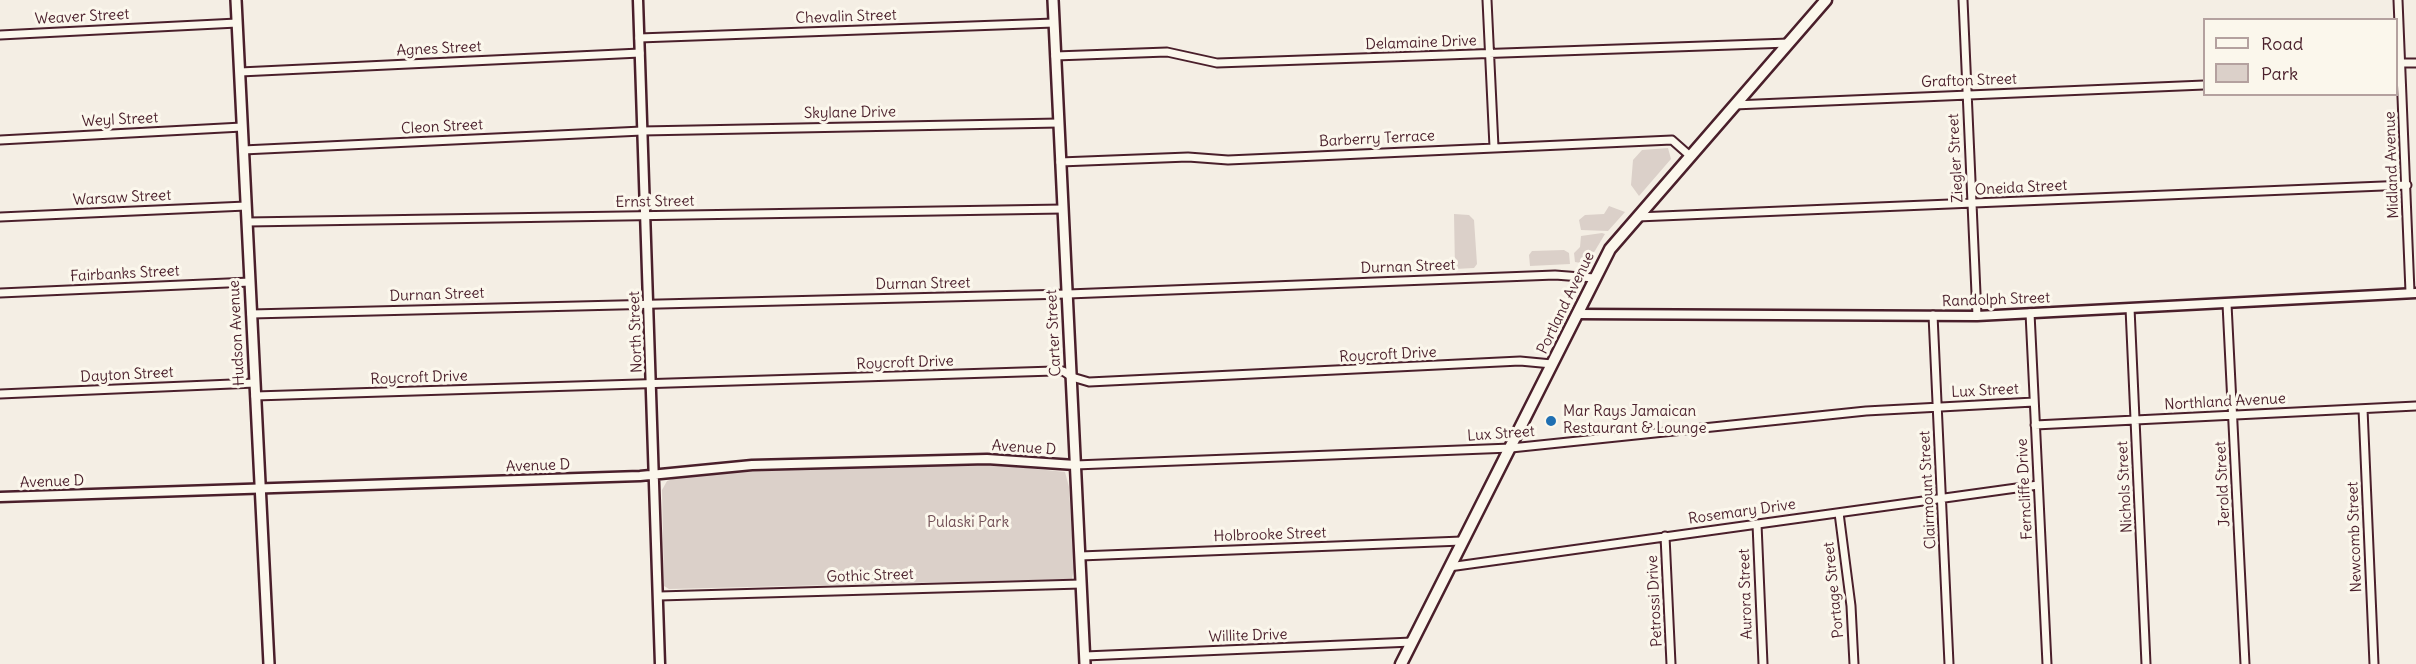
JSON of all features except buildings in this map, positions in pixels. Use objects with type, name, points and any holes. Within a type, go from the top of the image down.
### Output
[{"type":"main road","name":"Hudson Avenue","points":[[236,0],[270,664]]},
{"type":"main road","name":"Carter Street","points":[[1053,0],[1085,660]]},
{"type":"main road","name":"Portland Avenue","points":[[1401,664],[1610,249],[1689,155],[1826,0]]},
{"type":"street","name":"North Street","points":[[638,0],[660,664]]},
{"type":"street","points":[[1487,0],[1494,147]]},
{"type":"street","name":"Ziegler Street","points":[[1963,0],[1977,316]]},
{"type":"street","name":"Midland Avenue","points":[[2398,0],[2401,63],[2399,76],[2413,293]]},
{"type":"street","name":"Chevalin Street","points":[[639,38],[1054,22]]},
{"type":"street","name":"Weaver Street","points":[[0,35],[237,23]]},
{"type":"street","name":"Delamaine Drive","points":[[1055,56],[1167,52],[1217,63],[1789,43]]},
{"type":"street","name":"Agnes Street","points":[[240,72],[640,53]]},
{"type":"street","points":[[2401,63],[2416,63]]},
{"type":"street","name":"Grafton Street","points":[[1734,105],[2203,85]]},
{"type":"street","name":"Skylane Drive","points":[[642,131],[1059,123]]},
{"type":"street","name":"Weyl Street","points":[[0,140],[242,127]]},
{"type":"street","name":"Cleon Street","points":[[243,150],[642,131]]},
{"type":"street","name":"Barberry Terrace","points":[[1060,162],[1188,157],[1228,160],[1672,140],[1689,155]]},
{"type":"street","name":"Oneida Street","points":[[1638,217],[2407,185]]},
{"type":"street","name":"Warsaw Street","points":[[0,217],[246,206]]},
{"type":"street","name":"Ernst Street","points":[[247,222],[1063,209]]},
{"type":"street","name":"Durnan Street","points":[[251,314],[1068,294],[1556,274],[1594,278]]},
{"type":"street","name":"Fairbanks Street","points":[[0,293],[250,282]]},
{"type":"street","name":"Randolph Street","points":[[1577,314],[1977,316],[2413,293]]},
{"type":"street","name":"Jerold Street","points":[[2227,304],[2245,664]]},
{"type":"street","name":"Nichols Street","points":[[2130,308],[2146,664]]},
{"type":"street","name":"Ferncliffe Drive","points":[[2030,313],[2047,664]]},
{"type":"street","name":"Clairmount Street","points":[[1933,315],[1949,664]]},
{"type":"street","name":"Roycroft Drive","points":[[255,396],[1054,371],[1063,371],[1072,377],[1089,382],[1520,361],[1552,364]]},
{"type":"street","name":"Dayton Street","points":[[0,394],[255,383]]},
{"type":"street","name":"Lux Street","points":[[1075,465],[1510,448],[1866,411],[2034,402]]},
{"type":"street","name":"Northland Avenue","points":[[2035,425],[2416,406]]},
{"type":"street","name":"Newcomb Street","points":[[2363,409],[2374,664]]},
{"type":"street","name":"Avenue D","points":[[0,497],[655,475],[752,465],[959,459],[1075,465]]},
{"type":"street","name":"Rosemary Drive","points":[[1449,567],[2038,485]]},
{"type":"street","name":"Portage Street","points":[[1839,513],[1851,606],[1854,664]]},
{"type":"street","name":"Aurora Street","points":[[1757,524],[1763,664]]},
{"type":"street","name":"Petrossi Drive","points":[[1665,536],[1671,664]]},
{"type":"street","name":"Holbrooke Street","points":[[1080,556],[1462,541]]},
{"type":"street","name":"Gothic Street","points":[[659,596],[1081,584]]},
{"type":"street","name":"Willite Drive","points":[[1085,660],[1412,642]]},
{"type":"green space","points":[[1668,148],[1671,159],[1639,196],[1631,185],[1633,160],[1642,150]]},
{"type":"green space","points":[[1609,206],[1625,212],[1608,231],[1581,230],[1579,220],[1585,215],[1604,214]]},
{"type":"green space","points":[[1454,214],[1469,215],[1474,220],[1477,264],[1474,268],[1455,269]]},
{"type":"green space","points":[[1605,234],[1587,264],[1575,262],[1574,253],[1580,247],[1581,236]]},
{"type":"green space","points":[[1564,250],[1569,253],[1570,264],[1530,266],[1529,255],[1532,251]]},
{"type":"green space","name":"Pulaski Park","points":[[978,463],[1065,472],[1069,487],[1074,568],[1072,579],[669,589],[664,586],[662,490],[667,481],[678,477],[753,471]]},
{"type":"place","name":"Mar Rays Jamaican Restaurant & Lounge","points":[[1551,421]]}]
